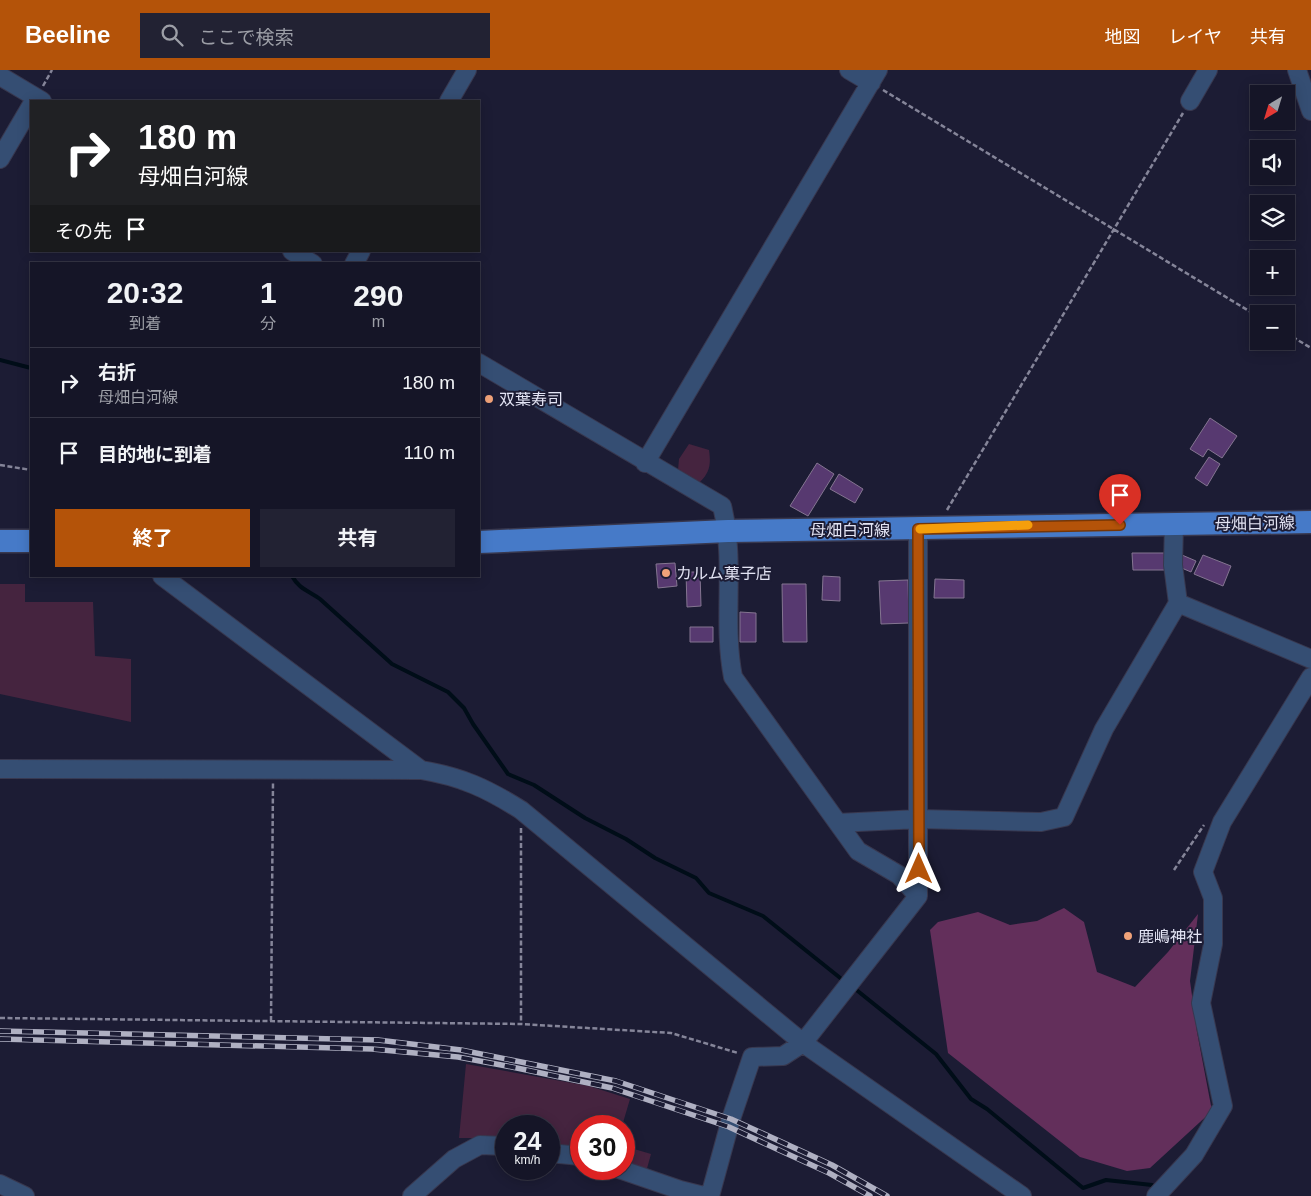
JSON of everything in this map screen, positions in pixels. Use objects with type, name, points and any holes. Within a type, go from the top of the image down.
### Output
[{"type":"main road","name":"母畑白河線","points":[[480,542],[728,531],[1311,522]]},
{"type":"main road","points":[[0,541],[30,541]]},
{"type":"street","points":[[449,100],[467,70]]},
{"type":"street","points":[[645,463],[874,76],[849,70]]},
{"type":"street","points":[[1190,101],[1208,70]]},
{"type":"street","points":[[1297,70],[1311,110]]},
{"type":"street","points":[[0,76],[35,100]]},
{"type":"street","points":[[0,159],[30,111]]},
{"type":"street","points":[[294,252],[310,262]]},
{"type":"street","points":[[480,364],[645,463],[722,506],[728,531],[727,648],[733,677],[858,851],[898,875],[918,896]]},
{"type":"street","points":[[838,823],[919,819],[1041,822],[1064,817],[1104,729],[1178,603],[1173,565],[1174,524]]},
{"type":"street","points":[[710,1196],[731,1119],[752,1057],[783,1056],[803,1043],[918,896],[928,528]]},
{"type":"street","points":[[163,577],[421,770]]},
{"type":"street","points":[[1178,603],[1311,659]]},
{"type":"street","points":[[1156,1196],[1194,1155],[1224,1106],[1201,1003],[1213,944],[1213,898],[1203,872],[1222,822],[1311,677]]},
{"type":"street","points":[[0,769],[421,770],[452,776],[491,791],[521,810],[803,1043],[1022,1196]]},
{"type":"street","points":[[412,1196],[454,1159],[480,1145],[495,1146]]},
{"type":"street","points":[[635,1175],[704,1196]]},
{"type":"street","points":[[0,1184],[25,1196]]},
{"type":"path","points":[[874,76],[1115,231],[1250,312]]},
{"type":"path","points":[[928,528],[947,510],[1115,231],[1190,101]]},
{"type":"path","points":[[1295,338],[1311,348]]},
{"type":"path","points":[[0,464],[30,470]]},
{"type":"path","points":[[271,1021],[273,769]]},
{"type":"path","points":[[521,810],[521,1024]]},
{"type":"path","points":[[0,1018],[521,1024],[671,1033],[752,1057]]},
{"type":"shaded area","points":[[689,444],[709,450],[709,468],[700,482],[678,470],[679,459]]},
{"type":"shaded area","points":[[0,584],[25,584],[25,602],[93,602],[95,656],[131,659],[131,722],[0,694]]},
{"type":"shaded area","points":[[1064,908],[1084,922],[1097,972],[1135,987],[1168,952],[1198,914],[1190,981],[1197,1032],[1212,1111],[1150,1168],[1127,1171],[1080,1157],[948,1053],[930,930],[938,922],[978,912],[1010,925],[1037,921]]},
{"type":"shaded area","points":[[466,1064],[589,1086],[630,1099],[625,1115],[570,1115],[570,1148],[560,1146],[560,1115],[495,1115],[495,1138],[459,1138]]},
{"type":"shaded area","points":[[635,1149],[651,1154],[646,1172],[635,1168]]},
{"type":"building","points":[[1210,418],[1237,436],[1222,458],[1208,449],[1203,457],[1190,449]]},
{"type":"building","points":[[1209,457],[1220,464],[1207,486],[1195,478]]},
{"type":"building","points":[[817,463],[834,474],[808,516],[790,506]]},
{"type":"building","points":[[839,474],[863,489],[855,503],[830,489]]},
{"type":"building","points":[[1132,553],[1167,553],[1167,570],[1133,570]]},
{"type":"building","points":[[1182,555],[1196,561],[1191,572],[1177,566]]},
{"type":"building","points":[[1203,555],[1231,566],[1223,586],[1194,574]]},
{"type":"building","points":[[675,563],[677,586],[658,588],[656,564]]},
{"type":"building","points":[[686,572],[700,572],[701,606],[687,607]]},
{"type":"building","points":[[823,576],[840,577],[840,601],[822,600]]},
{"type":"building","points":[[935,579],[964,580],[964,598],[934,598]]},
{"type":"building","points":[[908,580],[909,623],[881,624],[879,581]]},
{"type":"building","points":[[782,584],[806,584],[807,642],[783,642]]},
{"type":"building","points":[[740,612],[756,613],[756,642],[740,642]]},
{"type":"building","points":[[690,627],[713,627],[713,642],[690,642]]},
{"type":"waterway","points":[[0,360],[30,368]]},
{"type":"waterway","points":[[293,577],[301,587],[320,599],[392,664],[448,692],[464,708],[508,774],[534,785],[585,818],[626,839],[655,858],[696,878],[709,893],[763,916],[844,981]]},
{"type":"waterway","points":[[854,988],[936,1054],[971,1099],[987,1109],[1083,1188],[1106,1180],[1152,1185]]},
{"type":"railway","points":[[0,1031],[378,1040],[461,1050],[616,1081],[731,1119],[832,1165],[887,1196]]},
{"type":"railway","points":[[0,1039],[372,1049],[458,1057],[612,1088],[729,1127],[829,1173],[870,1196]]},
{"type":"slow traffic","points":[[920,529],[1028,525]]},
{"type":"place","name":"双葉寿司","points":[[489,399]]},
{"type":"place","name":"カルム菓子店","points":[[666,573]]},
{"type":"place","name":"鹿嶋神社","points":[[1128,936]]},
{"type":"route","points":[[919,869],[918,529],[1120,525]]}]
